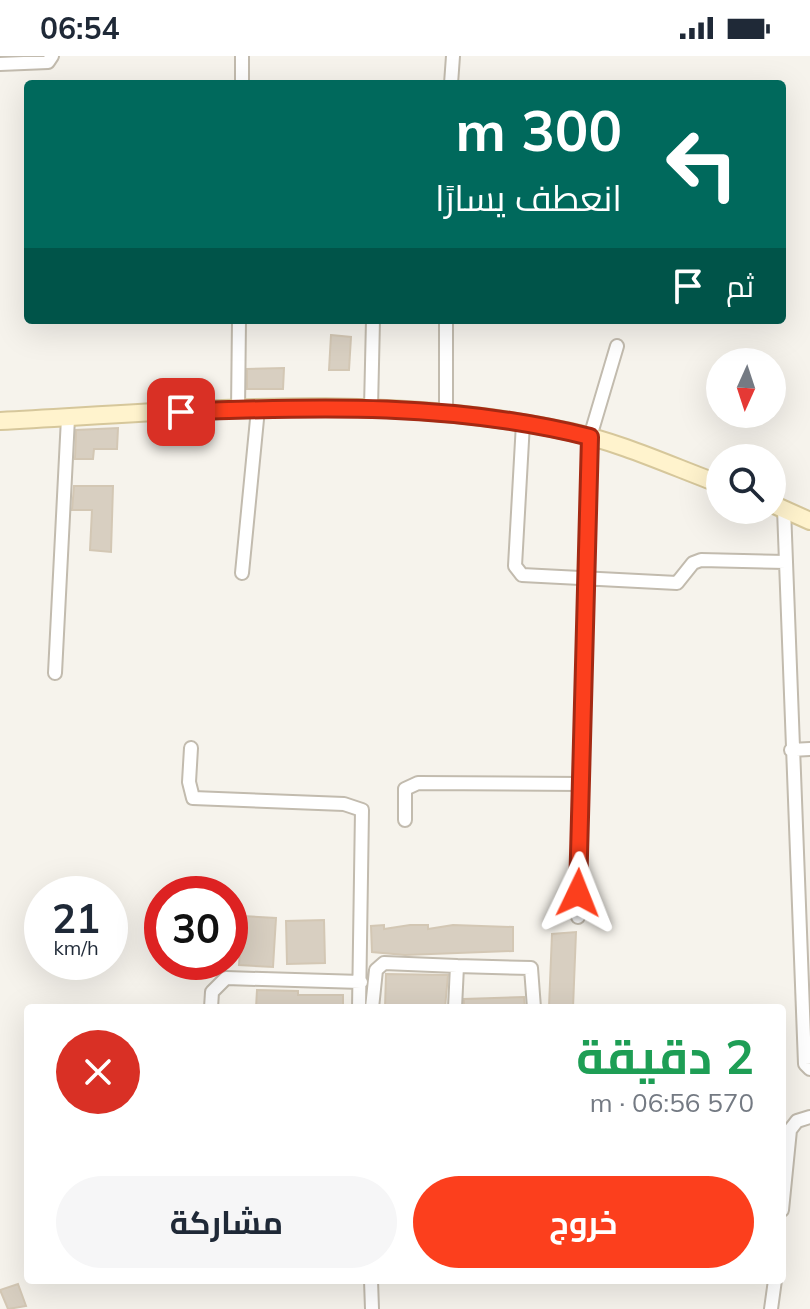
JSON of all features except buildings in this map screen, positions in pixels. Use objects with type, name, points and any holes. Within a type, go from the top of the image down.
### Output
[{"type":"main road","points":[[0,421],[258,409],[446,411],[590,437],[706,479]]},
{"type":"main road","points":[[786,510],[810,521]]},
{"type":"street","points":[[0,64],[48,62],[52,56]]},
{"type":"street","points":[[242,56],[242,80]]},
{"type":"street","points":[[451,80],[453,56]]},
{"type":"street","points":[[238,410],[239,324]]},
{"type":"street","points":[[371,408],[373,324]]},
{"type":"street","points":[[446,324],[446,411]]},
{"type":"street","points":[[578,917],[590,437],[617,346]]},
{"type":"street","points":[[242,573],[258,409]]},
{"type":"street","points":[[55,673],[68,418]]},
{"type":"street","points":[[523,423],[515,566],[522,575],[587,581],[677,583],[693,563],[701,560],[786,562]]},
{"type":"street","points":[[780,524],[786,562],[791,750],[804,886],[805,1064],[810,1069]]},
{"type":"street","points":[[191,748],[189,782],[193,798],[344,804],[362,810],[359,1004]]},
{"type":"street","points":[[791,750],[810,749]]},
{"type":"street","points":[[405,820],[405,789],[418,783],[582,784]]},
{"type":"street","points":[[372,1004],[376,970],[384,963],[531,968],[534,1004]]},
{"type":"street","points":[[455,1004],[457,966]]},
{"type":"street","points":[[211,1004],[212,992],[226,978],[361,982]]},
{"type":"street","points":[[786,1170],[790,1130],[797,1121],[810,1117]]},
{"type":"street","points":[[371,1284],[372,1309]]},
{"type":"street","points":[[771,1309],[774,1284]]},
{"type":"route","points":[[181,412],[355,407],[446,411],[590,437],[578,893]]}]
